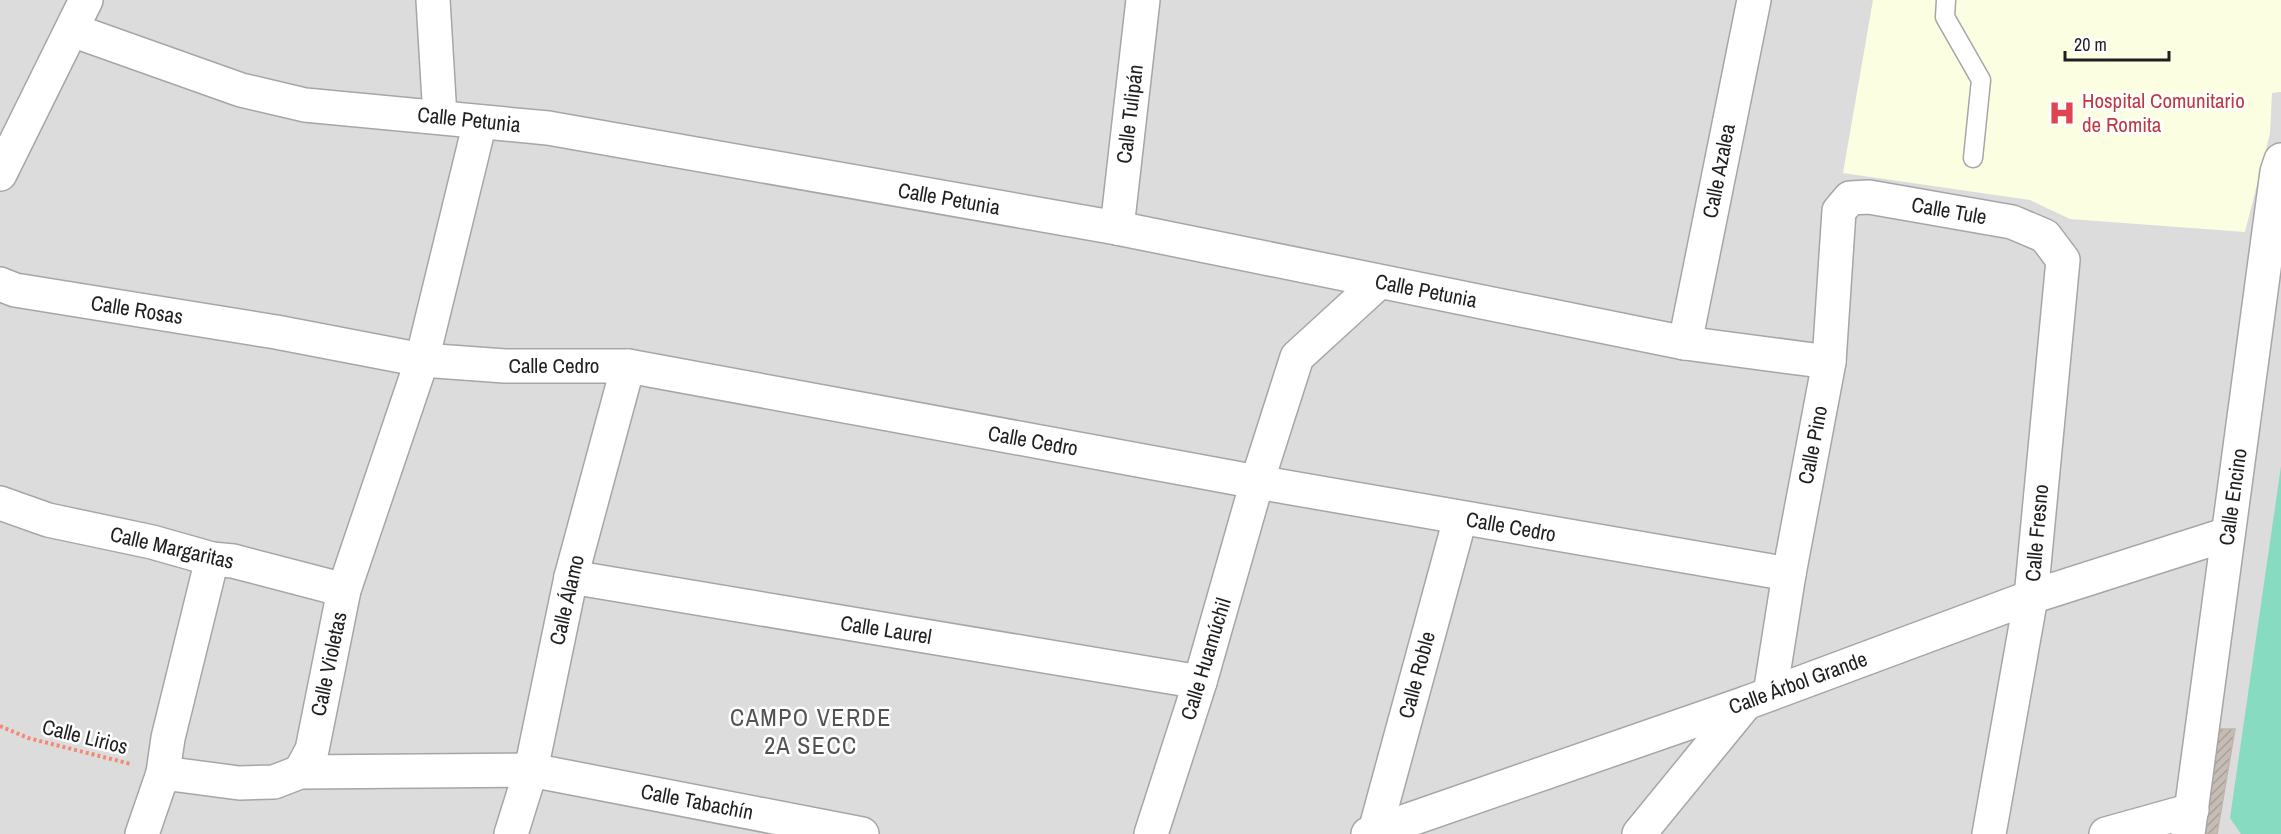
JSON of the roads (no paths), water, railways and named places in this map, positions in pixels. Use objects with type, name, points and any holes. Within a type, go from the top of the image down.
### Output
[{"type":"street","points":[[0,174],[86,0]]},
{"type":"street","points":[[433,0],[440,117]]},
{"type":"street","name":"Calle Tulipán","points":[[1117,228],[1143,0]]},
{"type":"street","name":"Calle Azalea","points":[[1685,343],[1754,0]]},
{"type":"street","name":"Calle Petunia","points":[[72,30],[252,93],[305,105],[548,128],[1117,228],[1685,343],[1829,362]]},
{"type":"street","name":"Calle Violetas","points":[[300,772],[312,750],[344,590],[422,360],[480,122]]},
{"type":"street","name":"Calle Encino","points":[[2190,822],[2277,172],[2281,160]]},
{"type":"street","name":"Calle Tule","points":[[1850,198],[1869,197],[2012,222],[2045,236]]},
{"type":"street","name":"Calle Pino","points":[[1758,698],[1789,574],[1829,362],[1839,211],[1850,198]]},
{"type":"street","name":"Calle Fresno","points":[[1989,834],[2031,597],[2062,260],[2045,236]]},
{"type":"street","name":"Calle Huamúchil","points":[[1150,834],[1200,682],[1257,482],[1297,357],[1379,282]]},
{"type":"street","name":"Calle Rosas","points":[[0,284],[15,291],[276,332]]},
{"type":"street","name":"Calle Cedro","points":[[276,332],[422,360],[505,366],[628,366],[1460,519],[1789,574]]},
{"type":"street","name":"Calle Álamo","points":[[511,834],[531,770],[571,577],[628,366]]},
{"type":"street","name":"Calle Margaritas","points":[[0,504],[48,520],[152,542],[344,590]]},
{"type":"street","name":"Calle Roble","points":[[1371,833],[1460,519]]},
{"type":"street","name":"Calle Árbol Grande","points":[[1371,833],[1758,698],[2031,597],[2228,534]]},
{"type":"street","points":[[142,834],[164,772],[168,738],[212,558]]},
{"type":"street","name":"Calle Laurel","points":[[571,577],[1200,682]]},
{"type":"street","points":[[1639,834],[1758,698]]},
{"type":"street","name":"Calle Tabachín","points":[[300,772],[531,770],[862,834]]},
{"type":"street","points":[[164,772],[239,783],[274,782],[300,772]]},
{"type":"street","points":[[2106,834],[2190,822]]},
{"type":"lane","points":[[1946,0],[1945,17],[1981,80],[1973,158]]},
{"type":"place","name":"Hospital Comunitario de Romita","points":[[2062,113]]},
{"type":"district","name":"CAMPO VERDE 2A SECC","points":[[811,732]]}]
